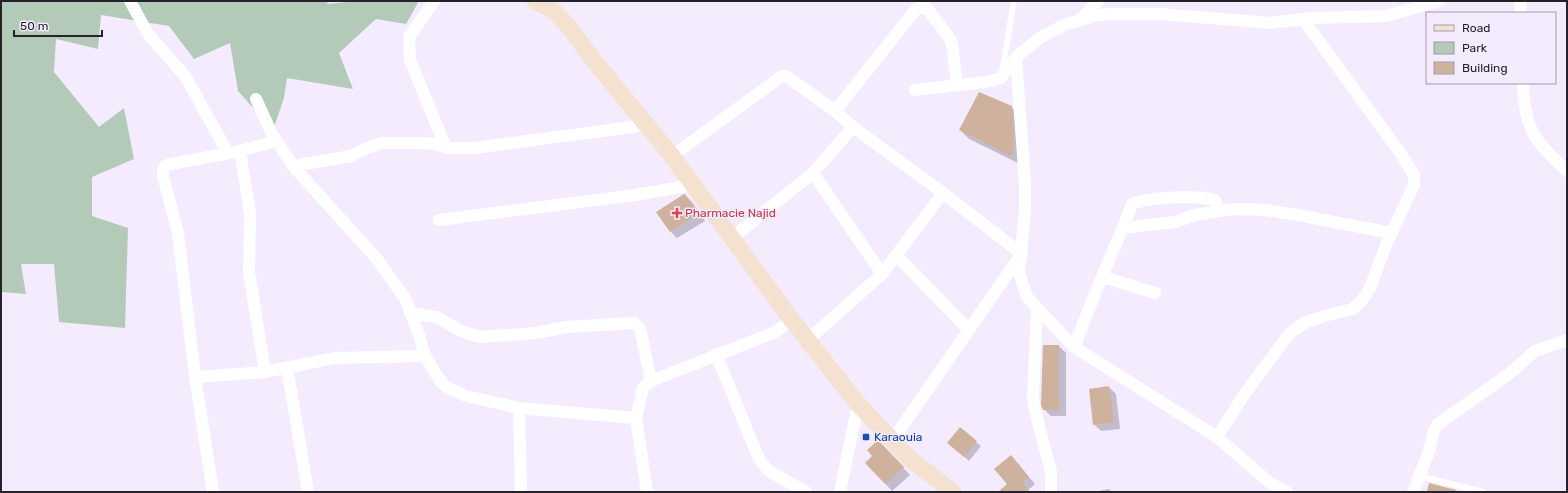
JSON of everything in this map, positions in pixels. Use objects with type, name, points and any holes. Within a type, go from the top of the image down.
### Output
[{"type":"street","points":[[130,1],[148,34],[185,76],[228,153]]},
{"type":"street","points":[[434,1],[409,37],[409,51],[410,60],[446,148]]},
{"type":"street","points":[[536,1],[554,11],[570,28],[595,62],[672,156],[791,319],[858,404],[910,459],[933,479],[953,492]]},
{"type":"street","points":[[1081,20],[1098,1]]},
{"type":"street","points":[[915,90],[986,82],[1001,78],[1016,57],[1041,37],[1081,20],[1108,14],[1160,14],[1270,23],[1303,19],[1386,16],[1439,1]]},
{"type":"street","points":[[1520,1],[1521,12]]},
{"type":"street","points":[[835,111],[917,8],[927,8],[950,39],[952,44],[957,85]]},
{"type":"street","points":[[1217,437],[1246,392],[1290,333],[1306,322],[1353,309],[1364,298],[1370,288],[1391,233],[1414,185],[1414,175],[1401,154],[1303,19]]},
{"type":"street","points":[[1016,57],[1025,184],[1020,272],[1027,297],[1074,347],[1217,437],[1269,487],[1286,492]]},
{"type":"street","points":[[672,156],[782,76],[786,76],[835,111],[853,127],[943,193],[1022,254]]},
{"type":"street","points":[[1523,84],[1523,105],[1526,118],[1538,143],[1567,170]]},
{"type":"street","points":[[256,99],[276,141],[293,166],[377,259],[406,300],[425,356],[441,382],[448,388],[466,396],[518,408],[636,418]]},
{"type":"street","points":[[293,166],[351,156],[382,143],[422,143],[438,144],[446,148],[474,148],[647,125]]},
{"type":"street","points":[[732,238],[813,173],[853,127]]},
{"type":"street","points":[[213,492],[195,376],[178,233],[163,171],[165,166],[171,164],[240,151],[276,141]]},
{"type":"street","points":[[240,151],[250,214],[249,272],[265,372]]},
{"type":"street","points":[[813,173],[882,274]]},
{"type":"street","points":[[439,220],[598,200],[692,185]]},
{"type":"street","points":[[808,340],[882,274],[943,193]]},
{"type":"street","points":[[1074,347],[1103,277],[1111,252],[1123,228],[1132,204],[1152,199],[1206,197],[1215,200],[1219,211]]},
{"type":"street","points":[[1123,228],[1175,222],[1195,215],[1240,209],[1266,210],[1391,233]]},
{"type":"street","points":[[892,441],[1022,254]]},
{"type":"street","points":[[896,255],[968,330]]},
{"type":"street","points":[[1103,277],[1155,293]]},
{"type":"street","points":[[1037,309],[1033,395],[1034,406],[1051,472],[1051,492]]},
{"type":"street","points":[[410,313],[437,317],[459,330],[479,337],[537,333],[566,327],[634,323],[640,328],[651,381]]},
{"type":"street","points":[[647,492],[636,418],[643,388],[651,381],[716,354],[773,333],[791,319]]},
{"type":"street","points":[[1413,492],[1429,451],[1434,430],[1438,424],[1509,374],[1534,351],[1567,340]]},
{"type":"street","points":[[716,354],[759,459],[769,471],[806,492]]},
{"type":"street","points":[[195,376],[265,372],[335,358],[425,356]]},
{"type":"street","points":[[286,367],[308,492]]},
{"type":"street","points":[[840,492],[858,404]]},
{"type":"street","points":[[518,408],[521,492]]},
{"type":"lane","points":[[1001,78],[1014,1]]},
{"type":"lane","points":[[1419,476],[1483,492]]},
{"type":"green space","points":[[1,1],[328,1],[327,4],[357,1],[419,1],[406,24],[376,19],[339,53],[353,89],[287,78],[284,98],[273,130],[238,91],[230,43],[194,59],[169,26],[101,15],[98,49],[56,39],[54,72],[99,127],[124,108],[134,159],[92,177],[92,216],[128,228],[125,328],[59,322],[54,264],[21,264],[26,294],[1,292]]},
{"type":"building","points":[[979,92],[1012,106],[1014,131],[1011,156],[959,130]]},
{"type":"building","name":"Pharmacie Najid","points":[[684,194],[698,214],[670,232],[656,212]]},
{"type":"building","points":[[1043,345],[1059,345],[1059,410],[1043,410],[1041,405]]},
{"type":"building","points":[[1109,386],[1114,422],[1093,425],[1089,389]]},
{"type":"building","points":[[960,427],[977,441],[964,457],[947,443]]},
{"type":"building","points":[[878,440],[904,467],[885,484],[865,463],[872,456],[867,450]]},
{"type":"building","points":[[1011,455],[1029,477],[1022,482],[1030,492],[998,492],[1007,484],[994,469]]},
{"type":"building","points":[[1429,483],[1456,490],[1456,492],[1427,492]]},
{"type":"place","name":"Pharmacie Najid","points":[[677,213]]},
{"type":"place","name":"Karaouia","points":[[866,437]]}]
